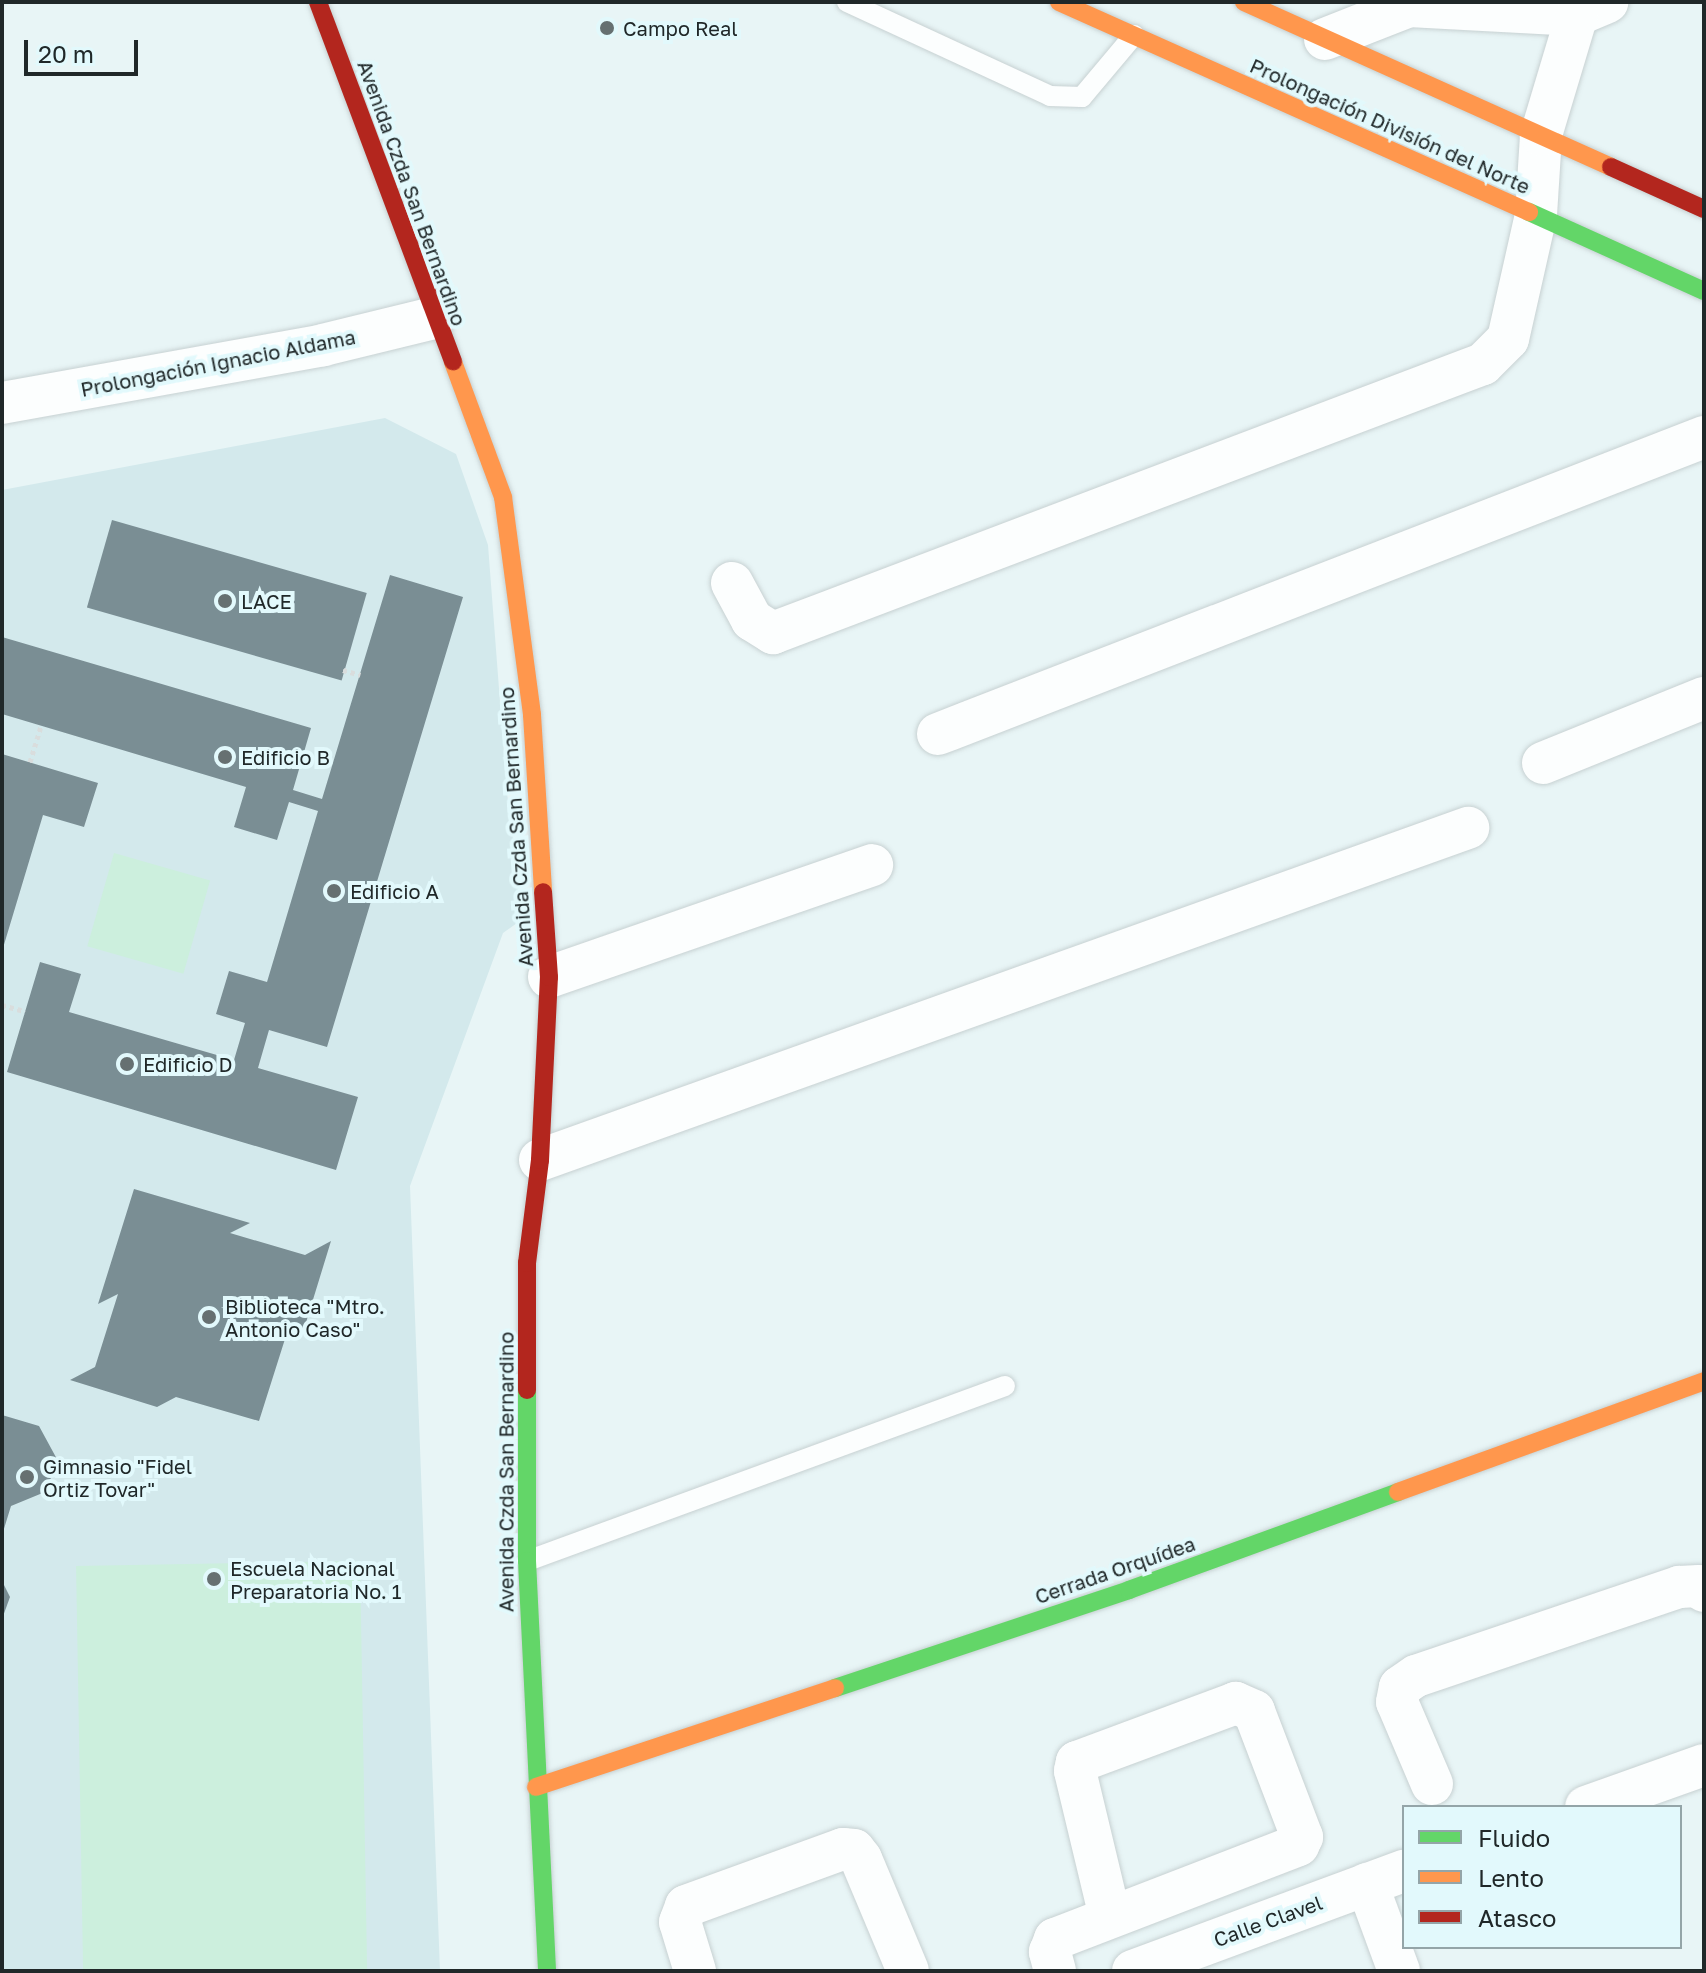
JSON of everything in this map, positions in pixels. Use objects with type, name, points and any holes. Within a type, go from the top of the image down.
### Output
[{"type":"street","name":"Avenida Czda San Bernardino","points":[[318,2],[503,497],[532,715],[549,977],[540,1160],[527,1263],[527,1561],[547,1971]]},
{"type":"street","name":"Prolongación División del Norte","points":[[1059,2],[1704,291]]},
{"type":"street","points":[[1244,2],[1704,209]]},
{"type":"street","points":[[732,583],[752,620],[773,633],[1483,364],[1508,339],[1536,215],[1541,135],[1592,9],[1409,6],[1325,39]]},
{"type":"street","name":"Prolongación Ignacio Aldama","points":[[2,403],[323,345],[434,318]]},
{"type":"street","points":[[938,734],[1704,437]]},
{"type":"street","points":[[1543,763],[1704,698]]},
{"type":"street","points":[[540,1160],[1468,828]]},
{"type":"street","points":[[549,977],[872,865]]},
{"type":"street","name":"Cerrada Orquídea","points":[[536,1787],[1129,1590],[1704,1381]]},
{"type":"street","points":[[1432,1784],[1397,1702],[1400,1687],[1416,1676],[1679,1587],[1699,1586],[1704,1591]]},
{"type":"street","points":[[1055,1971],[1050,1952],[1055,1939],[1298,1845],[1302,1837],[1254,1711],[1236,1703],[1077,1762],[1110,1917]]},
{"type":"street","points":[[1592,1805],[1704,1765]]},
{"type":"street","points":[[695,1971],[680,1922],[686,1906],[843,1849],[854,1850],[861,1859],[908,1971]]},
{"type":"street","points":[[1386,1878],[1399,1971]]},
{"type":"street","name":"Calle Clavel","points":[[1133,1971],[1386,1878]]},
{"type":"lane","points":[[847,2],[1050,96],[1082,97],[1134,35]]},
{"type":"lane","points":[[527,1561],[1005,1386]]},
{"type":"path","points":[[343,670],[360,675]]},
{"type":"path","points":[[30,762],[41,725]]},
{"type":"path","points":[[2,1005],[25,1011]]},
{"type":"shaded area","name":"Escuela Nacional Preparatoria No. 1","points":[[385,418],[456,454],[488,545],[507,793],[524,918],[503,933],[410,1186],[440,1971],[2,1971],[2,490]]},
{"type":"green space","points":[[114,853],[210,881],[183,974],[87,946]]},
{"type":"green space","points":[[360,1561],[367,1971],[83,1971],[76,1566]]},
{"type":"building","name":"LACE","points":[[112,520],[367,593],[342,681],[87,607]]},
{"type":"building","points":[[390,575],[463,597],[327,1047],[269,1030],[258,1068],[358,1097],[336,1170],[7,1072],[40,962],[81,974],[69,1012],[234,1060],[245,1023],[216,1014],[229,971],[267,982],[318,811],[289,802],[277,840],[234,827],[246,787],[2,714],[2,637],[311,728],[293,790],[322,799]]},
{"type":"building","points":[[2,754],[98,783],[84,827],[43,815],[3,948]]},
{"type":"building","name":"Biblioteca \"Mtro. Antonio Caso\"","points":[[134,1189],[250,1223],[230,1233],[305,1255],[331,1241],[304,1329],[285,1339],[259,1421],[176,1397],[157,1407],[70,1380],[95,1367],[118,1294],[98,1304]]},
{"type":"building","name":"Gimnasio \"Fidel Ortiz Tovar\"","points":[[2,1415],[39,1426],[58,1461],[45,1492],[11,1506],[3,1532]]},
{"type":"building","points":[[2,1581],[10,1597],[2,1619]]},
{"type":"traffic: fast","points":[[1529,212],[1704,291]]},
{"type":"traffic: fast","points":[[527,1390],[527,1561],[547,1971]]},
{"type":"traffic: fast","points":[[835,1688],[1129,1590],[1398,1492]]},
{"type":"traffic: slow","points":[[1059,2],[1529,212]]},
{"type":"traffic: slow","points":[[1244,2],[1611,167]]},
{"type":"traffic: slow","points":[[453,362],[503,497],[532,715],[543,892]]},
{"type":"traffic: slow","points":[[1398,1492],[1704,1381]]},
{"type":"traffic: slow","points":[[536,1787],[835,1688]]},
{"type":"traffic: jam","points":[[318,2],[453,362]]},
{"type":"traffic: jam","points":[[1611,167],[1704,209]]},
{"type":"traffic: jam","points":[[527,1390],[527,1263],[540,1160],[549,977],[543,892]]},
{"type":"place","name":"Campo Real","points":[[607,28]]},
{"type":"place","name":"LACE","points":[[225,601]]},
{"type":"place","name":"Edificio B","points":[[225,757]]},
{"type":"place","name":"Edificio A","points":[[334,891]]},
{"type":"place","name":"Edificio D","points":[[127,1064]]},
{"type":"place","name":"Biblioteca \"Mtro. Antonio Caso\"","points":[[209,1317]]},
{"type":"place","name":"Gimnasio \"Fidel Ortiz Tovar\"","points":[[27,1477]]},
{"type":"place","name":"Escuela Nacional Preparatoria No. 1","points":[[214,1579]]}]
